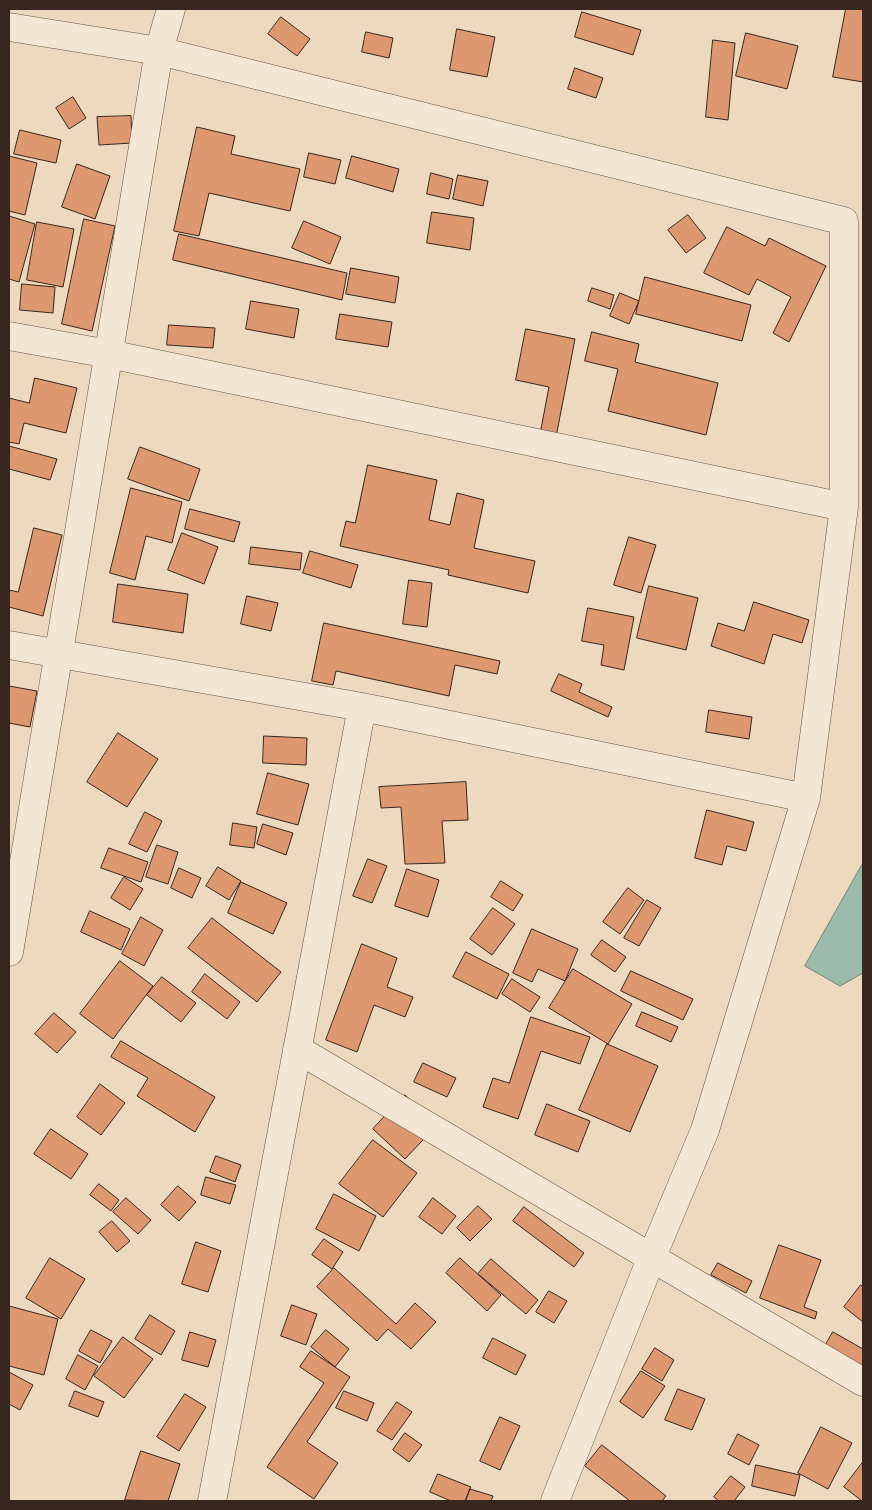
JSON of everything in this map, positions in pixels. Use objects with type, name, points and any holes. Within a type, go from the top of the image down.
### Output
[{"type":"street","points":[[9,952],[159,51],[171,9]]},
{"type":"street","points":[[9,27],[159,51],[844,221],[844,507],[806,798],[705,1130],[651,1259],[555,1501]]},
{"type":"street","points":[[9,336],[109,354],[844,507]]},
{"type":"street","points":[[9,645],[362,708],[806,798]]},
{"type":"street","points":[[212,1501],[362,708]]},
{"type":"street","points":[[297,1049],[863,1382]]},
{"type":"shaded area","points":[[863,863],[863,973],[840,986],[805,966]]},
{"type":"building","points":[[846,9],[863,9],[863,82],[833,77]]},
{"type":"building","points":[[582,12],[641,30],[633,55],[575,37]]},
{"type":"building","points":[[281,17],[310,39],[297,56],[268,34]]},
{"type":"building","points":[[457,29],[495,37],[487,77],[450,70]]},
{"type":"building","points":[[366,32],[393,38],[389,58],[362,52]]},
{"type":"building","points":[[746,33],[798,46],[787,89],[736,76]]},
{"type":"building","points":[[713,40],[735,43],[728,120],[706,117]]},
{"type":"building","points":[[575,68],[603,78],[596,98],[568,89]]},
{"type":"building","points":[[73,97],[86,118],[69,129],[56,108]]},
{"type":"building","points":[[131,116],[132,143],[99,145],[97,117]]},
{"type":"building","points":[[197,127],[235,136],[231,154],[300,169],[290,211],[209,193],[199,236],[174,231]]},
{"type":"building","points":[[20,130],[61,140],[56,163],[14,154]]},
{"type":"building","points":[[309,153],[341,160],[335,184],[304,177]]},
{"type":"building","points":[[9,156],[37,163],[25,215],[9,211]]},
{"type":"building","points":[[352,156],[399,169],[393,192],[346,178]]},
{"type":"building","points":[[77,164],[110,176],[95,219],[62,207]]},
{"type":"building","points":[[431,173],[453,179],[449,199],[427,194]]},
{"type":"building","points":[[458,175],[488,181],[483,206],[453,199]]},
{"type":"building","points":[[432,212],[474,218],[470,250],[427,243]]},
{"type":"building","points":[[688,215],[706,238],[686,253],[668,230]]},
{"type":"building","points":[[9,216],[35,224],[19,282],[9,279]]},
{"type":"building","points":[[84,219],[115,226],[92,331],[62,324]]},
{"type":"building","points":[[304,221],[341,237],[330,264],[292,248]]},
{"type":"building","points":[[37,222],[74,229],[63,287],[27,280]]},
{"type":"building","points":[[727,227],[765,246],[769,238],[826,266],[789,342],[773,333],[791,297],[757,279],[749,295],[704,273]]},
{"type":"building","points":[[179,234],[347,273],[342,300],[173,260]]},
{"type":"building","points":[[351,268],[399,277],[395,303],[346,294]]},
{"type":"building","points":[[645,277],[751,305],[742,341],[636,314]]},
{"type":"building","points":[[22,284],[55,287],[53,313],[20,310]]},
{"type":"building","points":[[592,288],[614,295],[610,309],[588,301]]},
{"type":"building","points":[[620,293],[639,301],[629,324],[610,316]]},
{"type":"building","points":[[251,301],[299,309],[294,338],[246,329]]},
{"type":"building","points":[[340,314],[392,322],[388,347],[336,339]]},
{"type":"building","points":[[169,325],[215,328],[213,348],[167,345]]},
{"type":"building","points":[[526,329],[575,339],[556,437],[540,434],[549,387],[516,380]]},
{"type":"building","points":[[592,332],[639,344],[635,362],[718,383],[706,435],[608,411],[618,369],[585,361]]},
{"type":"building","points":[[35,378],[77,388],[66,433],[24,423],[19,444],[9,442],[9,398],[29,403]]},
{"type":"building","points":[[9,446],[57,459],[50,480],[9,469]]},
{"type":"building","points":[[140,447],[200,469],[189,501],[128,479]]},
{"type":"building","points":[[368,465],[437,480],[429,520],[450,525],[457,493],[484,500],[474,548],[535,561],[528,593],[448,575],[449,570],[340,546],[346,521],[355,523]]},
{"type":"building","points":[[131,488],[182,502],[172,543],[146,536],[135,580],[110,573]]},
{"type":"building","points":[[190,509],[240,522],[234,542],[185,529]]},
{"type":"building","points":[[34,528],[62,535],[43,616],[9,607],[9,590],[18,592]]},
{"type":"building","points":[[182,533],[218,547],[204,584],[168,570]]},
{"type":"building","points":[[629,537],[656,545],[641,593],[614,585]]},
{"type":"building","points":[[251,547],[302,553],[300,570],[249,564]]},
{"type":"building","points":[[310,551],[358,565],[351,588],[303,573]]},
{"type":"building","points":[[409,580],[432,583],[427,627],[403,624]]},
{"type":"building","points":[[118,584],[188,594],[183,633],[113,622]]},
{"type":"building","points":[[649,586],[698,598],[686,650],[637,638]]},
{"type":"building","points":[[247,596],[278,603],[271,631],[241,624]]},
{"type":"building","points":[[754,602],[809,620],[802,643],[773,634],[764,664],[711,646],[718,623],[744,631]]},
{"type":"building","points":[[588,608],[634,617],[624,670],[601,665],[604,645],[582,641]]},
{"type":"building","points":[[324,623],[500,661],[497,674],[455,665],[449,696],[336,671],[333,685],[312,681]]},
{"type":"building","points":[[559,674],[582,684],[579,692],[612,707],[608,717],[551,691]]},
{"type":"building","points":[[9,686],[37,691],[30,727],[9,723]]},
{"type":"building","points":[[709,710],[752,717],[749,739],[706,732]]},
{"type":"building","points":[[118,733],[158,759],[127,807],[87,782]]},
{"type":"building","points":[[264,736],[307,738],[306,765],[263,763]]},
{"type":"building","points":[[268,773],[309,784],[298,825],[257,814]]},
{"type":"building","points":[[466,782],[468,820],[442,821],[445,863],[405,864],[401,807],[381,808],[379,787]]},
{"type":"building","points":[[707,810],[754,822],[746,851],[727,846],[722,865],[695,858]]},
{"type":"building","points":[[145,812],[162,821],[147,852],[129,844]]},
{"type":"building","points":[[233,823],[257,827],[254,848],[230,845]]},
{"type":"building","points":[[263,824],[293,833],[286,855],[257,844]]},
{"type":"building","points":[[157,845],[178,852],[168,884],[146,877]]},
{"type":"building","points":[[109,848],[148,862],[141,882],[101,868]]},
{"type":"building","points":[[368,859],[387,866],[372,903],[353,896]]},
{"type":"building","points":[[218,867],[241,881],[229,900],[206,886]]},
{"type":"building","points":[[179,868],[201,878],[192,898],[171,888]]},
{"type":"building","points":[[407,869],[439,880],[428,917],[395,906]]},
{"type":"building","points":[[124,877],[143,889],[130,910],[111,898]]},
{"type":"building","points":[[501,881],[523,895],[513,911],[491,897]]},
{"type":"building","points":[[241,882],[287,903],[273,934],[228,913]]},
{"type":"building","points":[[628,888],[644,900],[620,934],[603,922]]},
{"type":"building","points":[[647,900],[661,908],[639,946],[624,938]]},
{"type":"building","points":[[493,908],[515,924],[492,955],[470,939]]},
{"type":"building","points":[[90,911],[130,929],[121,950],[81,932]]},
{"type":"building","points":[[141,917],[163,930],[144,966],[122,954]]},
{"type":"building","points":[[212,918],[281,972],[257,1002],[188,948]]},
{"type":"building","points":[[532,929],[578,949],[565,981],[538,969],[532,982],[513,973]]},
{"type":"building","points":[[602,940],[626,957],[615,972],[591,955]]},
{"type":"building","points":[[362,944],[397,958],[387,987],[413,997],[405,1017],[374,1005],[357,1052],[326,1040]]},
{"type":"building","points":[[466,952],[509,974],[497,999],[453,977]]},
{"type":"building","points":[[120,961],[153,986],[113,1039],[80,1014]]},
{"type":"building","points":[[573,969],[632,1004],[608,1044],[549,1008]]},
{"type":"building","points":[[631,971],[693,999],[683,1020],[621,991]]},
{"type":"building","points":[[205,974],[240,1002],[227,1019],[192,992]]},
{"type":"building","points":[[162,977],[196,1003],[181,1022],[147,995]]},
{"type":"building","points":[[512,979],[540,997],[530,1012],[502,994]]},
{"type":"building","points":[[642,1012],[678,1027],[671,1042],[636,1026]]},
{"type":"building","points":[[54,1013],[76,1032],[57,1053],[35,1034]]},
{"type":"building","points":[[531,1017],[590,1037],[580,1064],[541,1051],[518,1119],[483,1107],[493,1078],[509,1083]]},
{"type":"building","points":[[121,1041],[215,1097],[195,1132],[137,1096],[148,1078],[111,1057]]},
{"type":"building","points":[[607,1044],[658,1066],[630,1132],[579,1110]]},
{"type":"building","points":[[423,1063],[456,1078],[447,1097],[414,1082]]},
{"type":"building","points":[[100,1084],[125,1103],[101,1135],[77,1117]]},
{"type":"building","points":[[405,1095],[437,1125],[405,1159],[373,1129]]},
{"type":"building","points":[[547,1104],[590,1121],[578,1152],[535,1135]]},
{"type":"building","points":[[51,1129],[88,1154],[71,1179],[34,1154]]},
{"type":"building","points":[[373,1140],[417,1173],[383,1217],[339,1184]]},
{"type":"building","points":[[216,1156],[241,1165],[235,1182],[210,1172]]},
{"type":"building","points":[[206,1177],[236,1185],[230,1204],[201,1195]]},
{"type":"building","points":[[99,1184],[119,1200],[111,1211],[90,1195]]},
{"type":"building","points":[[178,1186],[196,1202],[179,1221],[161,1205]]},
{"type":"building","points":[[334,1194],[376,1216],[359,1251],[316,1229]]},
{"type":"building","points":[[126,1198],[151,1220],[138,1234],[113,1212]]},
{"type":"building","points":[[433,1198],[456,1216],[442,1234],[419,1217]]},
{"type":"building","points":[[478,1206],[492,1219],[470,1241],[457,1228]]},
{"type":"building","points":[[524,1207],[584,1253],[574,1267],[513,1221]]},
{"type":"building","points":[[112,1221],[130,1241],[117,1252],[99,1232]]},
{"type":"building","points":[[324,1239],[343,1252],[332,1269],[312,1255]]},
{"type":"building","points":[[196,1242],[221,1251],[208,1292],[182,1284]]},
{"type":"building","points":[[779,1245],[821,1260],[804,1307],[817,1312],[815,1319],[760,1298]]},
{"type":"building","points":[[50,1258],[85,1279],[61,1319],[26,1298]]},
{"type":"building","points":[[460,1258],[501,1295],[487,1311],[446,1273]]},
{"type":"building","points":[[491,1259],[538,1300],[526,1314],[478,1274]]},
{"type":"building","points":[[718,1263],[752,1281],[746,1293],[711,1275]]},
{"type":"building","points":[[334,1268],[396,1324],[415,1303],[436,1322],[411,1349],[388,1329],[377,1341],[317,1287]]},
{"type":"building","points":[[861,1285],[863,1287],[863,1322],[844,1307]]},
{"type":"building","points":[[549,1291],[567,1301],[554,1323],[536,1312]]},
{"type":"building","points":[[292,1305],[317,1314],[306,1345],[281,1336]]},
{"type":"building","points":[[9,1306],[58,1319],[44,1375],[9,1366]]},
{"type":"building","points":[[150,1315],[175,1331],[161,1355],[135,1339]]},
{"type":"building","points":[[91,1330],[112,1341],[100,1363],[79,1351]]},
{"type":"building","points":[[326,1330],[349,1349],[335,1367],[311,1347]]},
{"type":"building","points":[[190,1332],[216,1340],[208,1367],[182,1360]]},
{"type":"building","points":[[833,1332],[863,1349],[863,1368],[825,1346]]},
{"type":"building","points":[[123,1337],[153,1359],[124,1398],[94,1376]]},
{"type":"building","points":[[493,1338],[526,1355],[516,1375],[483,1358]]},
{"type":"building","points":[[655,1348],[674,1360],[662,1381],[642,1369]]},
{"type":"building","points":[[311,1351],[350,1377],[307,1442],[338,1463],[314,1499],[267,1467],[324,1383],[300,1367]]},
{"type":"building","points":[[78,1355],[98,1366],[85,1390],[66,1379]]},
{"type":"building","points":[[641,1371],[665,1386],[643,1418],[620,1402]]},
{"type":"building","points":[[9,1372],[33,1385],[20,1410],[9,1404]]},
{"type":"building","points":[[678,1389],[705,1399],[692,1430],[665,1420]]},
{"type":"building","points":[[75,1391],[104,1402],[98,1417],[69,1406]]},
{"type":"building","points":[[344,1391],[374,1403],[367,1421],[336,1408]]},
{"type":"building","points":[[185,1394],[206,1407],[179,1451],[157,1437]]},
{"type":"building","points":[[397,1402],[412,1412],[392,1440],[377,1431]]},
{"type":"building","points":[[500,1417],[520,1426],[500,1470],[480,1461]]},
{"type":"building","points":[[821,1427],[852,1443],[828,1489],[798,1473]]},
{"type":"building","points":[[405,1433],[422,1445],[409,1462],[393,1450]]},
{"type":"building","points":[[738,1434],[759,1445],[749,1465],[728,1454]]},
{"type":"building","points":[[602,1445],[666,1496],[662,1501],[630,1501],[585,1466]]},
{"type":"building","points":[[141,1451],[180,1464],[168,1501],[125,1500]]},
{"type":"building","points":[[863,1462],[863,1501],[862,1501],[844,1487]]},
{"type":"building","points":[[756,1465],[800,1475],[795,1496],[752,1486]]},
{"type":"building","points":[[438,1474],[471,1487],[465,1501],[451,1501],[430,1492]]},
{"type":"building","points":[[731,1476],[745,1487],[734,1501],[719,1501],[714,1497]]},
{"type":"building","points":[[470,1489],[493,1496],[491,1501],[466,1501]]}]
